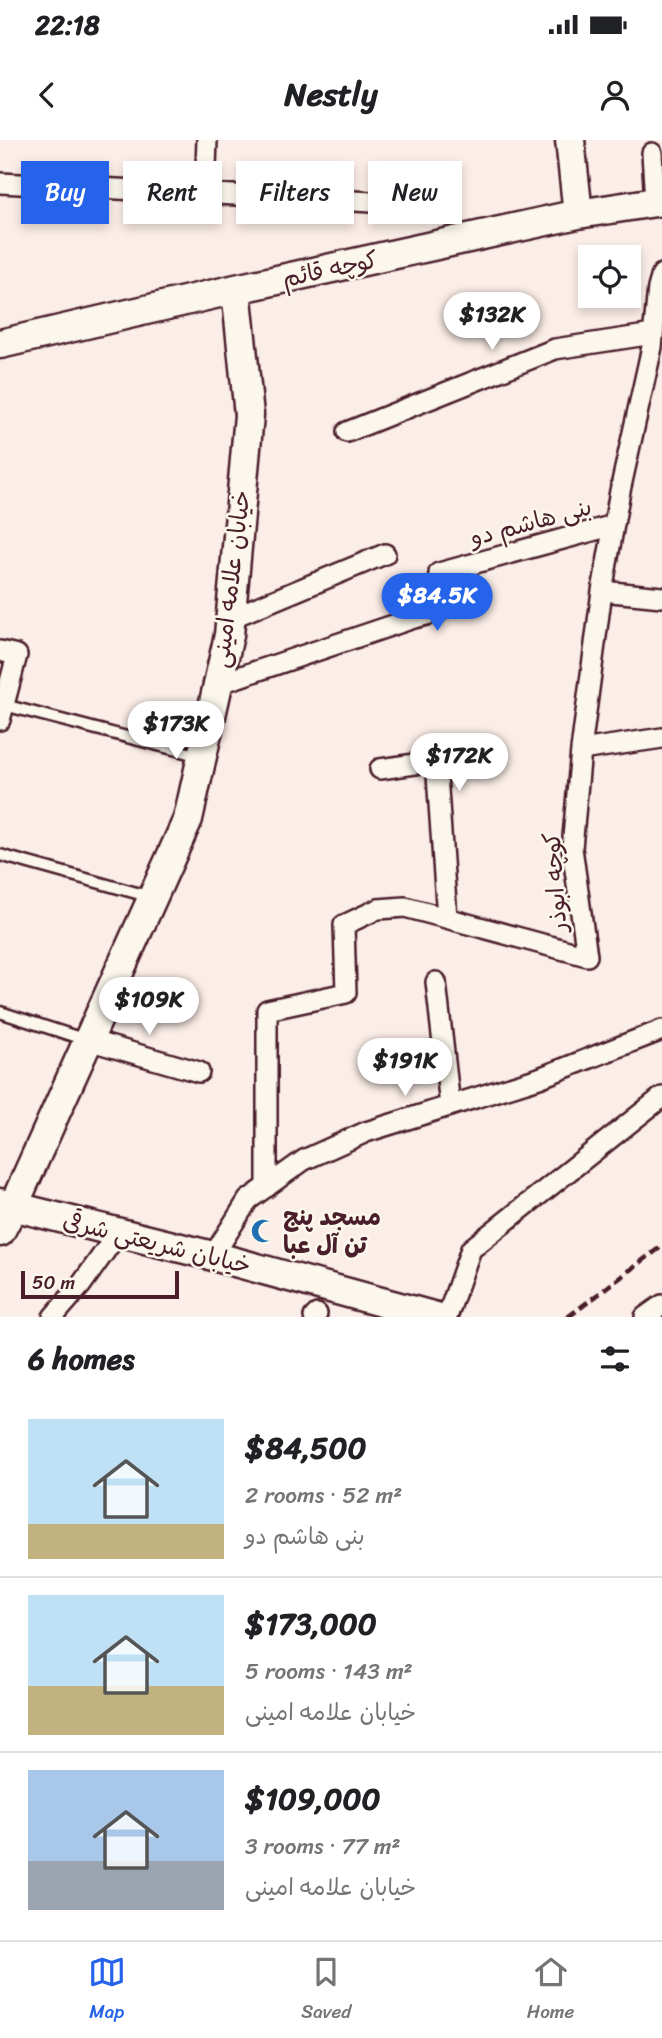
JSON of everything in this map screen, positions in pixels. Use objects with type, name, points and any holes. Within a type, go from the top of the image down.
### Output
[{"type":"street","points":[[206,161],[207,140]]},
{"type":"street","points":[[570,140],[578,214]]},
{"type":"street","points":[[652,153],[659,202]]},
{"type":"street","points":[[0,183],[123,190]]},
{"type":"street","points":[[222,195],[368,202]]},
{"type":"street","name":"کوچه قائم","points":[[0,344],[578,214],[659,202]]},
{"type":"street","name":"کوچه ابوذر","points":[[267,1187],[267,1010],[346,993],[344,925],[378,909],[405,907],[587,956],[572,848],[581,750],[602,590],[653,334],[662,274]]},
{"type":"street","name":"خیابان علامه امینی","points":[[0,1232],[7,1205],[88,1040],[188,820],[231,618],[249,415],[236,289]]},
{"type":"street","points":[[347,432],[555,349],[653,334]]},
{"type":"street","name":"بنی هاشم دو","points":[[219,684],[438,612],[439,573],[614,524]]},
{"type":"street","points":[[231,618],[385,554]]},
{"type":"street","points":[[602,590],[662,597]]},
{"type":"street","points":[[2,712],[9,653]]},
{"type":"street","points":[[581,750],[662,738]]},
{"type":"street","points":[[380,769],[436,761],[447,918]]},
{"type":"street","points":[[436,982],[450,1106]]},
{"type":"street","points":[[213,1256],[248,1200],[304,1160],[366,1132],[539,1078],[662,1030]]},
{"type":"street","points":[[88,1040],[199,1072]]},
{"type":"street","points":[[447,1317],[471,1249],[662,1097]]},
{"type":"street","name":"خیابان شریعتی شرقی","points":[[7,1205],[213,1256],[436,1317]]},
{"type":"street","points":[[54,1317],[118,1233]]},
{"type":"street","points":[[645,1317],[662,1305]]},
{"type":"lane","points":[[2,712],[202,756]]},
{"type":"lane","points":[[0,855],[153,898]]},
{"type":"lane","points":[[0,1012],[88,1040]]},
{"type":"railway","points":[[568,1317],[662,1246]]},
{"type":"place","name":"مسجد پنج تن آل عبا","points":[[263,1231]]}]
